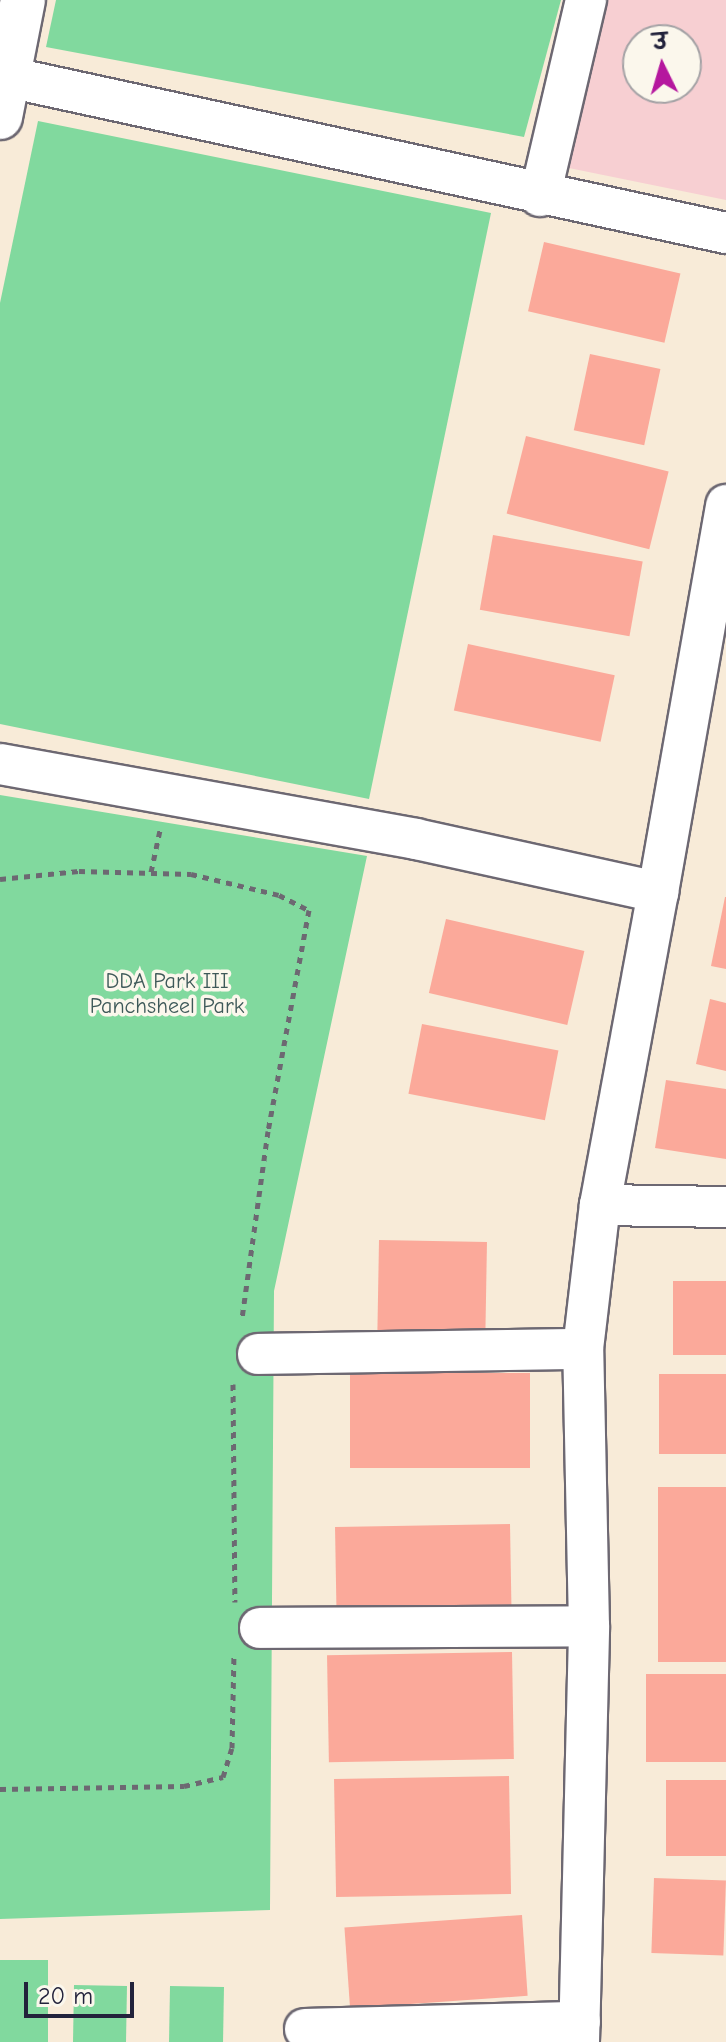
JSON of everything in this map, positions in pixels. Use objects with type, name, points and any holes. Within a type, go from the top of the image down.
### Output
[{"type":"main road","points":[[4,97],[23,0]]},
{"type":"street","points":[[540,196],[586,0]]},
{"type":"street","points":[[4,97],[726,233]]},
{"type":"street","points":[[305,2029],[579,2032],[589,1626],[583,1349],[600,1205],[726,505]]},
{"type":"street","points":[[0,764],[416,839],[658,892]]},
{"type":"street","points":[[600,1205],[726,1207]]},
{"type":"street","points":[[258,1354],[583,1349]]},
{"type":"street","points":[[260,1628],[589,1626]]},
{"type":"path","points":[[0,879],[79,871],[151,872]]},
{"type":"shaded area","points":[[603,0],[726,0],[726,200],[559,166]]},
{"type":"green space","points":[[56,0],[561,0],[524,137],[46,47]]},
{"type":"green space","points":[[38,121],[491,213],[369,799],[0,724],[0,303]]},
{"type":"green space","name":"DDA Park III Panchsheel Park","points":[[0,795],[367,856],[274,1291],[270,1910],[0,1919]]},
{"type":"green space","points":[[0,1960],[48,1960],[48,2042],[0,2042]]},
{"type":"green space","points":[[74,1985],[127,1986],[126,2042],[73,2042]]},
{"type":"green space","points":[[170,1986],[224,1987],[223,2042],[169,2042]]},
{"type":"building","points":[[544,242],[680,273],[664,343],[528,311]]},
{"type":"building","points":[[590,354],[660,369],[644,445],[574,430]]},
{"type":"building","points":[[526,436],[669,472],[649,549],[507,514]]},
{"type":"building","points":[[493,535],[643,561],[629,636],[480,610]]},
{"type":"building","points":[[468,644],[615,675],[601,742],[454,711]]},
{"type":"building","points":[[726,897],[726,969],[711,966]]},
{"type":"building","points":[[446,919],[584,951],[567,1025],[429,993]]},
{"type":"building","points":[[710,999],[726,1003],[726,1071],[696,1064]]},
{"type":"building","points":[[422,1024],[558,1051],[545,1120],[408,1094]]},
{"type":"building","points":[[666,1080],[726,1089],[726,1159],[655,1148]]},
{"type":"building","points":[[379,1240],[487,1242],[485,1334],[377,1332]]},
{"type":"building","points":[[673,1281],[726,1281],[726,1355],[673,1355]]},
{"type":"building","points":[[350,1373],[530,1373],[530,1468],[350,1468]]},
{"type":"building","points":[[659,1374],[726,1374],[726,1454],[659,1454]]},
{"type":"building","points":[[658,1487],[726,1487],[726,1662],[658,1662]]},
{"type":"building","points":[[510,1524],[512,1613],[337,1616],[335,1527]]},
{"type":"building","points":[[512,1652],[514,1759],[329,1762],[327,1655]]},
{"type":"building","points":[[646,1674],[726,1674],[726,1762],[646,1762]]},
{"type":"building","points":[[509,1776],[511,1894],[336,1897],[334,1779]]},
{"type":"building","points":[[666,1780],[726,1780],[726,1856],[666,1856]]},
{"type":"building","points":[[654,1878],[726,1881],[723,1955],[651,1953]]},
{"type":"building","points":[[522,1915],[528,1996],[350,2008],[344,1927]]}]
